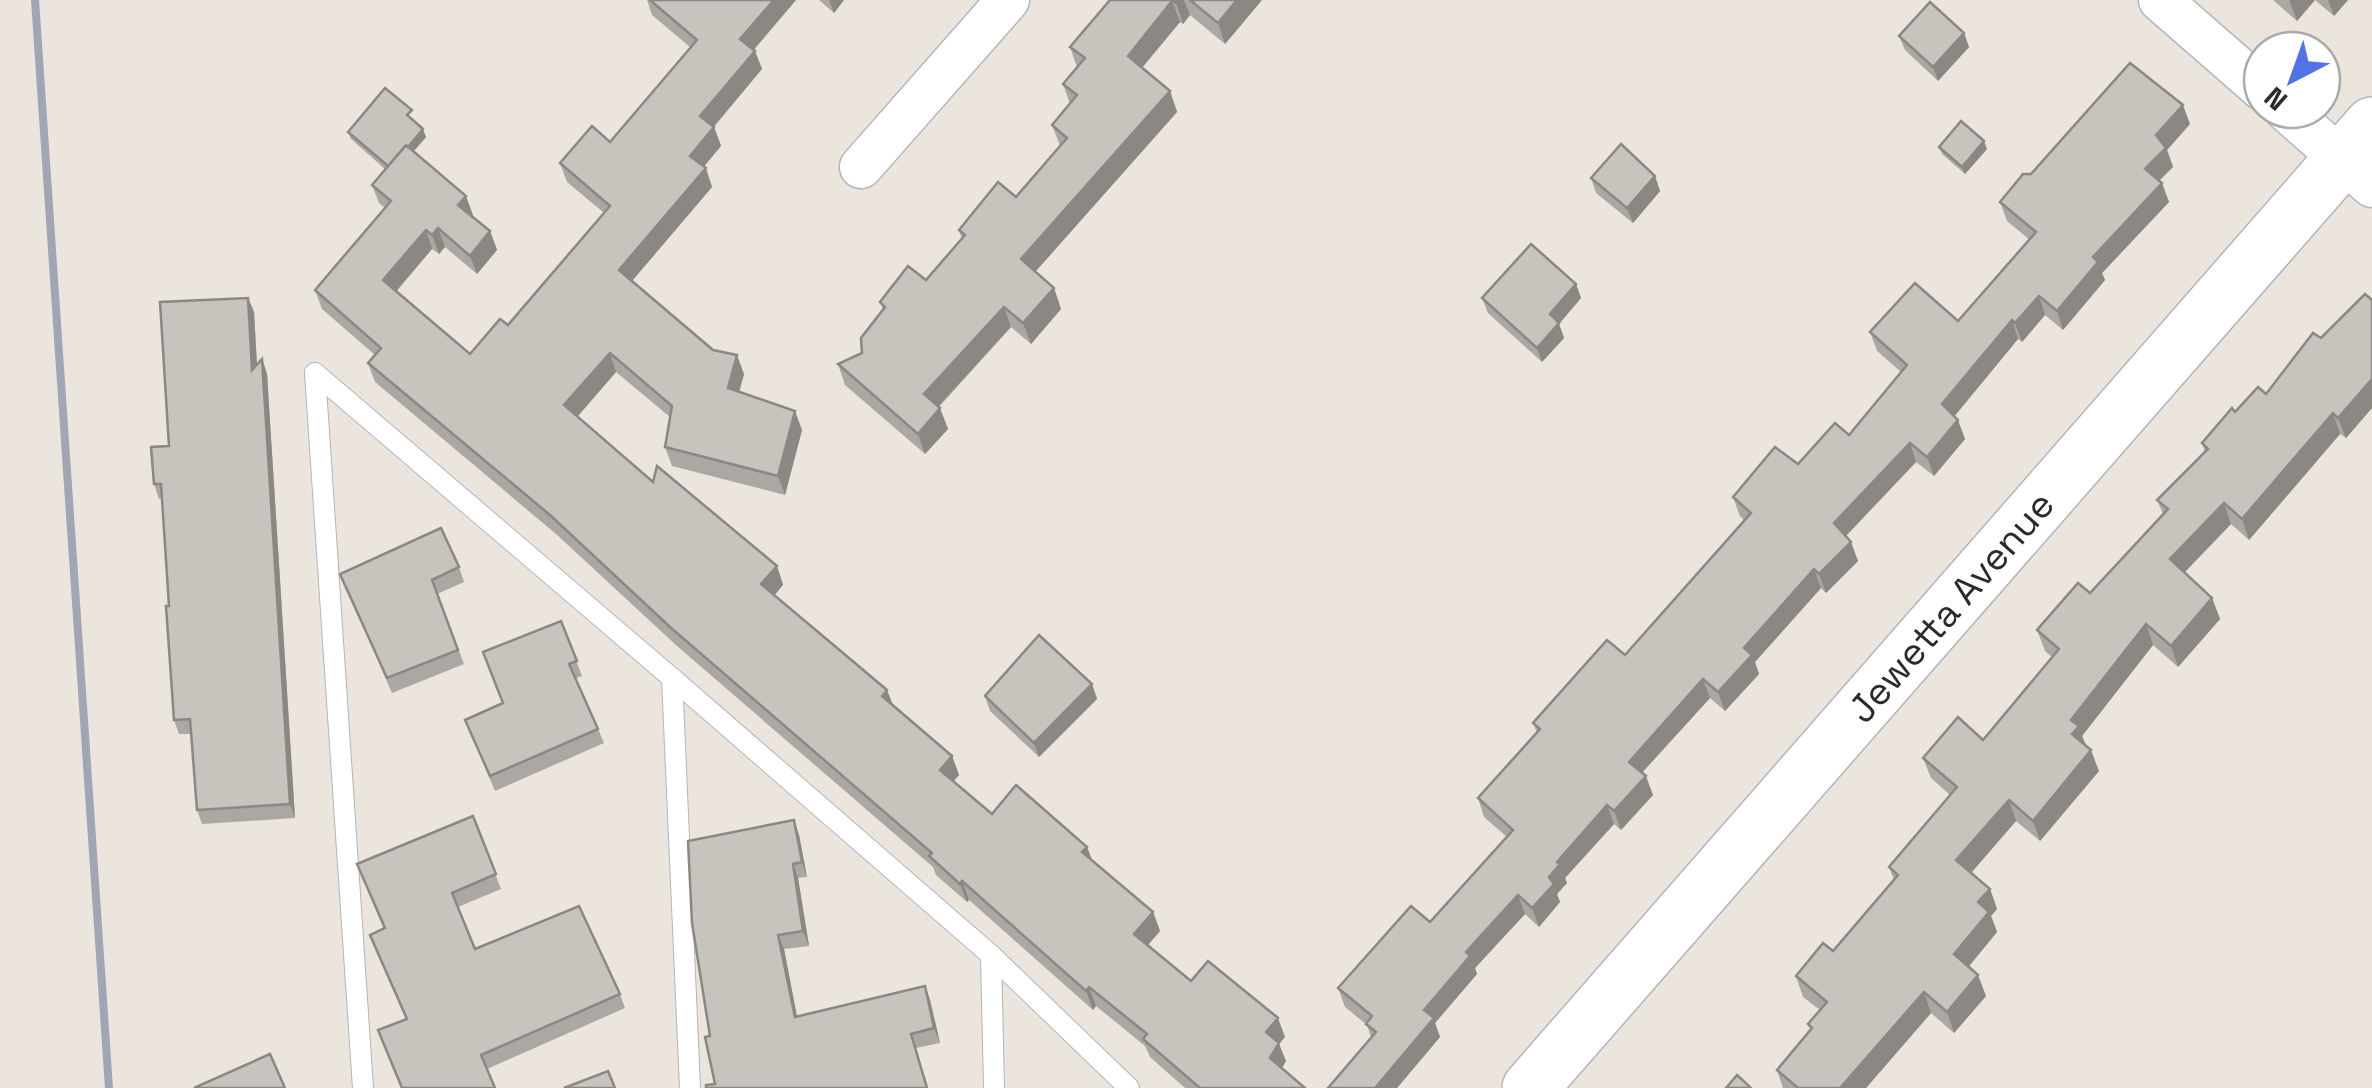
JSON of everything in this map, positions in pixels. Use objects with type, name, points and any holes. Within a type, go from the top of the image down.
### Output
[{"type":"street","points":[[862,167],[1008,0]]},
{"type":"street","points":[[2160,0],[2242,72]]},
{"type":"street","points":[[2318,130],[2362,157]]},
{"type":"street","name":"Jewetta Avenue","points":[[1530,1088],[2362,157]]},
{"type":"lane","points":[[362,1088],[315,374],[990,955],[1129,1088]]},
{"type":"lane","points":[[672,678],[690,1088]]},
{"type":"lane","points":[[990,955],[994,1088]]},
{"type":"building","points":[[650,0],[774,0],[740,39],[755,51],[700,116],[714,127],[690,156],[706,168],[619,270],[713,350],[737,355],[728,388],[795,411],[778,476],[665,447],[672,406],[610,353],[564,405],[653,482],[657,466],[777,566],[761,584],[887,690],[882,696],[952,756],[940,770],[992,814],[1016,785],[1087,847],[1082,852],[1153,912],[1134,934],[1191,981],[1208,961],[1278,1018],[1266,1032],[1279,1043],[1270,1058],[1305,1088],[1200,1088],[1143,1039],[1147,1034],[1089,987],[1086,991],[962,881],[960,884],[929,856],[932,853],[670,627],[550,515],[368,363],[381,348],[315,290],[391,201],[372,185],[406,145],[466,196],[458,205],[490,231],[470,256],[438,228],[432,235],[426,230],[383,280],[470,354],[500,319],[508,325],[610,206],[560,163],[592,126],[610,142],[697,40]]},
{"type":"building","points":[[1110,0],[1178,0],[1172,1],[1128,56],[1170,91],[1021,259],[1054,288],[1023,323],[1004,307],[924,394],[940,408],[918,434],[838,364],[862,353],[861,338],[885,307],[880,302],[908,266],[926,280],[965,235],[959,230],[998,182],[1016,197],[1067,138],[1052,125],[1077,95],[1063,84],[1085,58],[1070,47]]},
{"type":"building","points":[[1190,0],[1237,0],[1218,23]]},
{"type":"building","points":[[1930,2],[1964,33],[1933,67],[1899,36]]},
{"type":"building","points":[[2130,63],[2183,105],[2156,135],[2166,148],[2145,169],[2162,183],[2093,257],[2098,262],[2057,311],[2039,296],[2015,323],[2012,320],[1942,404],[1958,420],[1927,457],[1910,443],[1834,523],[1851,542],[1819,574],[1814,569],[1744,648],[1752,655],[1718,692],[1703,679],[1629,762],[1646,776],[1614,811],[1607,805],[1557,862],[1560,864],[1549,877],[1554,884],[1532,908],[1518,895],[1466,952],[1470,956],[1424,1010],[1434,1018],[1375,1088],[1328,1088],[1376,1032],[1366,1024],[1372,1016],[1338,988],[1411,906],[1430,922],[1513,830],[1478,798],[1540,729],[1533,723],[1607,640],[1625,655],[1751,513],[1733,497],[1775,447],[1798,464],[1835,423],[1849,435],[1907,365],[1870,332],[1915,283],[1958,321],[2036,232],[2000,202],[2023,174],[2031,174]]},
{"type":"building","points":[[385,88],[412,110],[407,115],[423,129],[388,166],[348,132]]},
{"type":"building","points":[[1961,121],[1984,141],[1962,167],[1939,147]]},
{"type":"building","points":[[1621,144],[1655,176],[1627,208],[1591,178]]},
{"type":"building","points":[[1531,244],[1576,284],[1550,314],[1559,323],[1537,348],[1482,298]]},
{"type":"building","points":[[2365,294],[2372,300],[2372,379],[2338,418],[2333,413],[2242,519],[2224,503],[2170,559],[2212,598],[2171,646],[2146,624],[2071,720],[2079,726],[2072,734],[2091,750],[2033,821],[2009,800],[1956,860],[1990,889],[1978,902],[1989,912],[1954,954],[1978,975],[1947,1012],[1924,992],[1840,1088],[1798,1088],[1777,1070],[1812,1028],[1808,1024],[1827,1002],[1796,976],[1823,943],[1833,951],[1898,875],[1889,867],[1957,787],[1923,758],[1958,717],[1983,740],[2059,649],[2037,630],[2078,583],[2090,593],[2168,509],[2157,500],[2208,449],[2202,443],[2232,408],[2235,412],[2258,387],[2266,394],[2313,333],[2321,338]]},
{"type":"building","points":[[248,298],[252,370],[262,359],[290,804],[197,810],[190,719],[174,720],[161,484],[154,484],[151,447],[169,446],[160,302]]},
{"type":"building","points":[[441,528],[459,567],[432,580],[458,650],[387,678],[340,574]]},
{"type":"building","points":[[561,621],[577,661],[569,664],[598,729],[490,776],[465,720],[503,703],[483,652]]},
{"type":"building","points":[[1039,635],[1092,684],[1034,743],[985,696]]},
{"type":"building","points":[[473,816],[496,874],[452,893],[475,949],[579,906],[620,994],[481,1055],[495,1088],[402,1088],[378,1030],[407,1019],[370,935],[385,928],[357,864]]},
{"type":"building","points":[[794,820],[802,862],[793,864],[803,931],[778,935],[795,1017],[925,986],[934,1028],[911,1034],[927,1088],[706,1088],[715,1084],[705,1037],[710,1036],[692,923],[688,841]]},
{"type":"building","points":[[270,1054],[285,1088],[194,1088]]},
{"type":"building","points":[[608,1071],[615,1088],[564,1088]]},
{"type":"building","points":[[1737,1075],[1751,1088],[1726,1088]]},
{"type":"railway","points":[[35,0],[109,1088]]}]
